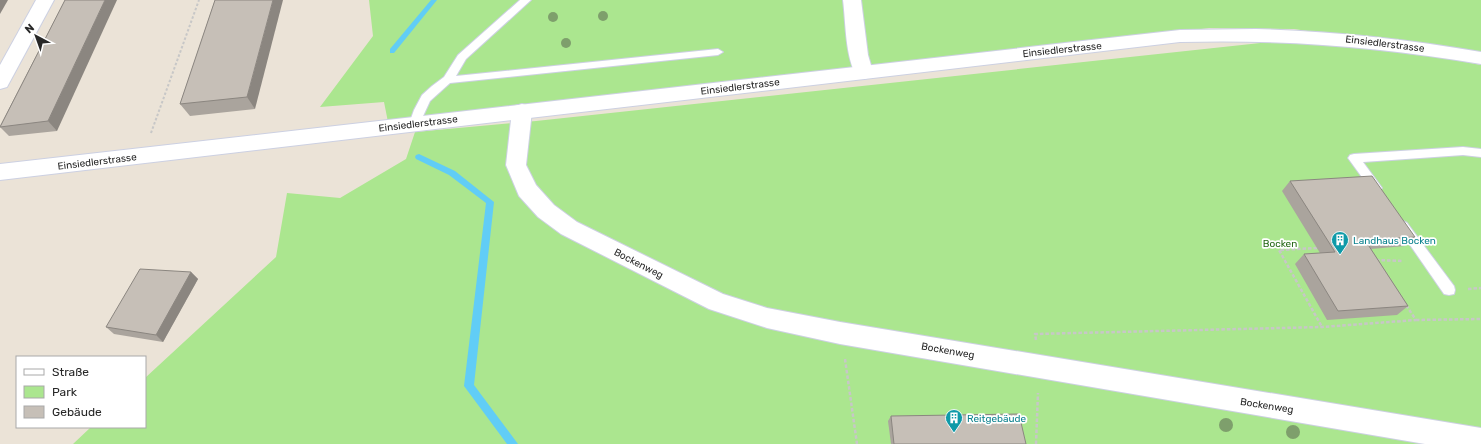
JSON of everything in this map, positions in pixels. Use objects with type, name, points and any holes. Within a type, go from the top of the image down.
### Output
[{"type":"street","points":[[0,82],[45,0]]},
{"type":"street","points":[[852,0],[859,55],[864,72]]},
{"type":"street","name":"Einsiedlerstrasse","points":[[0,172],[1180,36],[1228,34],[1330,37],[1383,42],[1481,58]]},
{"type":"street","name":"Bockenweg","points":[[522,111],[516,165],[527,190],[546,211],[569,228],[717,302],[767,318],[840,332],[1481,441]]},
{"type":"lane","points":[[448,80],[462,57],[526,0]]},
{"type":"lane","points":[[414,124],[417,109],[434,88],[448,80],[718,52]]},
{"type":"lane","points":[[1382,197],[1354,158],[1463,151],[1481,153]]},
{"type":"lane","points":[[1396,216],[1450,290]]},
{"type":"path","points":[[143,155],[199,0]]},
{"type":"path","points":[[1317,248],[1279,250],[1322,327]]},
{"type":"path","points":[[1368,260],[1375,260],[1379,266]]},
{"type":"path","points":[[1404,302],[1416,320]]},
{"type":"path","points":[[1036,444],[1040,367],[1035,334],[1322,327],[1416,320],[1481,319]]},
{"type":"path","points":[[840,332],[857,444]]},
{"type":"green space","points":[[369,0],[1481,0],[1481,61],[1383,42],[1294,29],[1209,28],[864,72],[389,127],[384,102],[320,107],[373,36]]},
{"type":"green space","name":"Bocken","points":[[1298,39],[1426,54],[1481,65],[1481,444],[73,444],[90,428],[146,428],[146,377],[276,257],[287,193],[340,198],[406,159],[415,132],[536,121]]},
{"type":"building","points":[[65,0],[105,0],[48,121],[0,127]]},
{"type":"building","points":[[215,0],[273,0],[247,97],[180,104]]},
{"type":"building","name":"Landhaus Bocken","points":[[1372,176],[1415,237],[1365,240],[1408,306],[1338,311],[1304,254],[1335,252],[1290,181]]},
{"type":"building","points":[[140,269],[191,272],[156,335],[106,327]]},
{"type":"building","name":"Reitgebäude","points":[[1019,414],[1026,444],[894,444],[891,416]]},
{"type":"waterway","points":[[392,51],[434,0]]},
{"type":"waterway","points":[[419,157],[452,173],[490,202],[469,386],[513,444]]},
{"type":"place","name":"Landhaus Bocken","points":[[1340,255]]},
{"type":"place","name":"Reitgebäude","points":[[954,433]]}]
